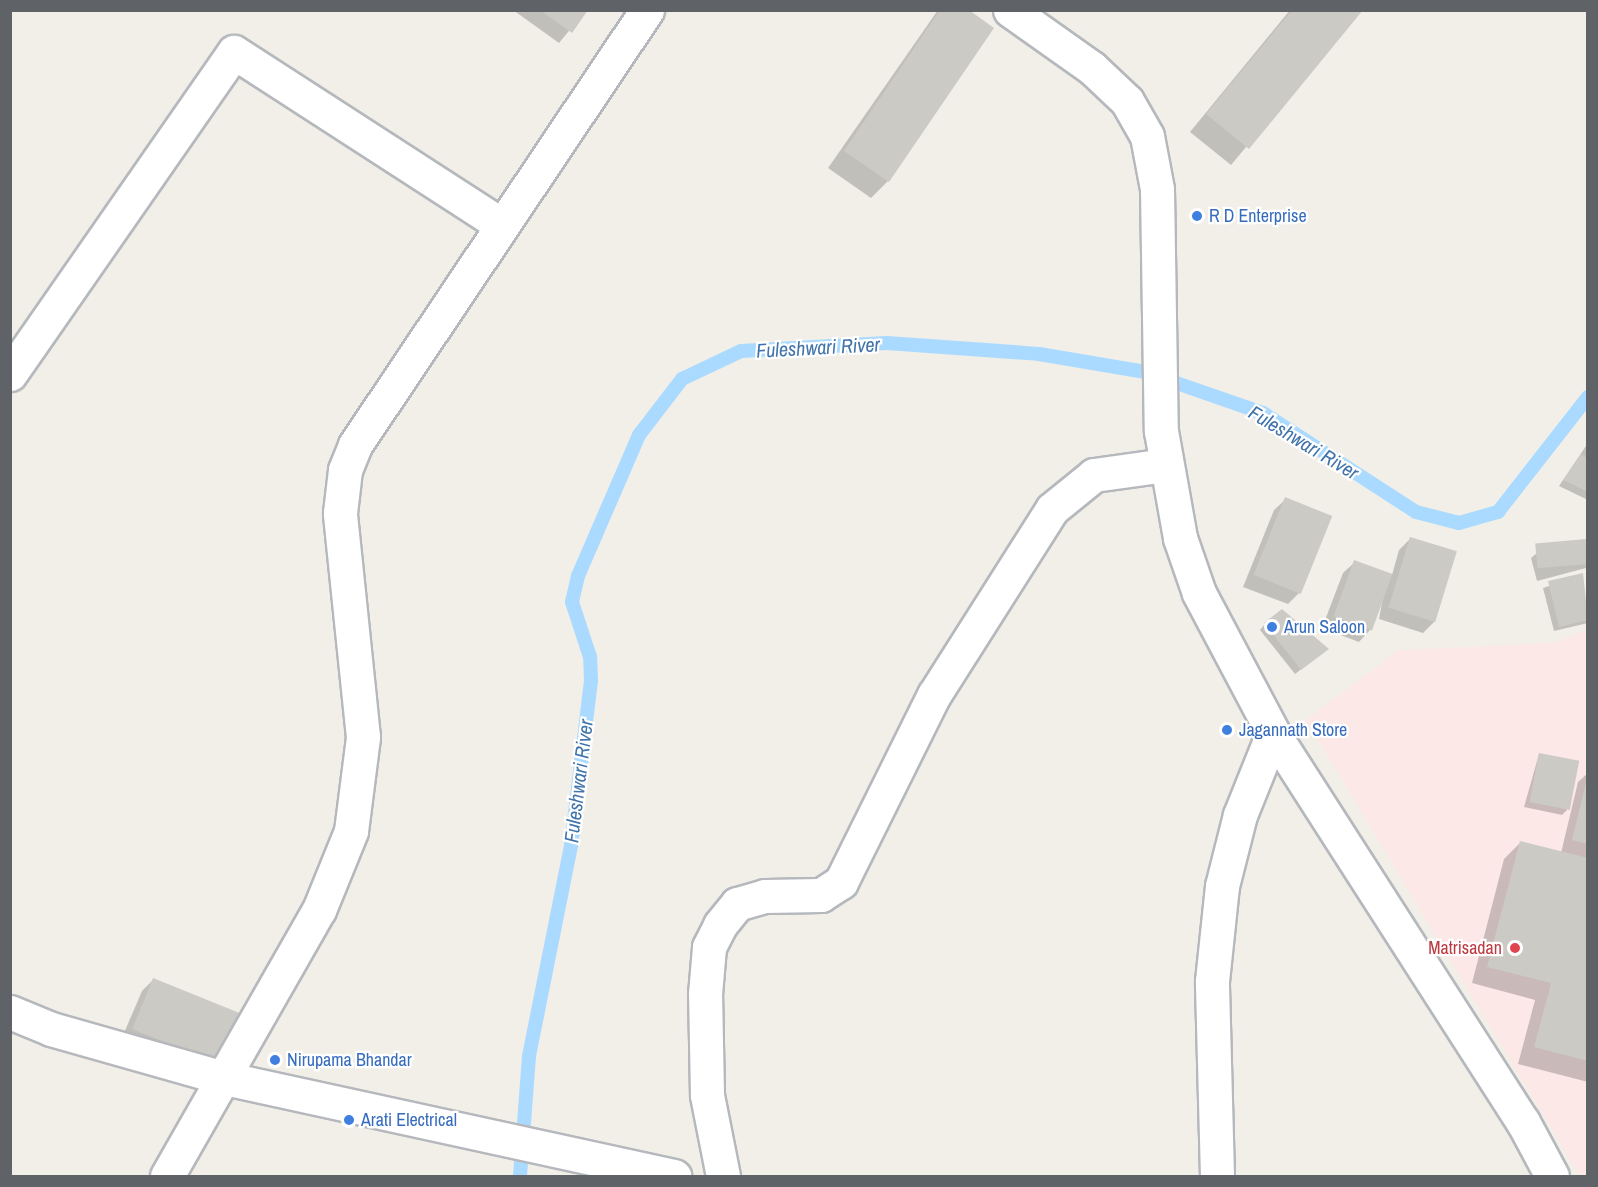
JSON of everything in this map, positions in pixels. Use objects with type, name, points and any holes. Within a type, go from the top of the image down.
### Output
[{"type":"street","points":[[167,1176],[338,872],[361,785],[363,737],[340,513],[345,470],[367,422],[647,10]]},
{"type":"street","points":[[1010,10],[1092,68],[1127,101],[1147,136],[1157,189],[1161,431],[1166,465],[1198,593],[1273,734],[1523,1122],[1552,1176]]},
{"type":"street","points":[[10,374],[234,52],[501,225]]},
{"type":"street","points":[[723,1176],[707,1095],[705,994],[710,947],[720,925],[737,904],[765,896],[821,895],[841,882],[934,695],[1045,517],[1094,475],[1166,465]]},
{"type":"street","points":[[1217,1176],[1212,981],[1222,886],[1240,815],[1273,734]]},
{"type":"street","points":[[10,1012],[51,1029],[224,1078],[586,1159],[674,1176]]},
{"type":"shaded area","name":"Matrisadan","points":[[1587,630],[1587,1176],[1580,1176],[1306,720],[1399,650],[1553,643]]},
{"type":"building","points":[[540,10],[588,10],[572,33]]},
{"type":"building","points":[[940,10],[969,10],[994,28],[889,182],[844,151]]},
{"type":"building","points":[[1292,10],[1363,10],[1249,149],[1206,114]]},
{"type":"building","points":[[1581,454],[1588,459],[1588,492],[1563,480]]},
{"type":"building","points":[[1285,497],[1332,516],[1301,594],[1254,575]]},
{"type":"building","points":[[1410,537],[1457,551],[1435,622],[1388,608]]},
{"type":"building","points":[[1586,539],[1588,564],[1537,568],[1535,543]]},
{"type":"building","points":[[1354,560],[1393,574],[1372,630],[1333,616]]},
{"type":"building","points":[[1583,573],[1588,620],[1559,627],[1548,581]]},
{"type":"building","points":[[1282,609],[1329,649],[1301,670],[1264,623]]},
{"type":"building","points":[[1539,753],[1579,761],[1570,810],[1529,802]]},
{"type":"building","points":[[1588,778],[1588,844],[1572,840]]},
{"type":"building","points":[[1520,841],[1588,858],[1588,1061],[1534,1047],[1551,983],[1487,967]]},
{"type":"building","points":[[153,978],[246,1015],[225,1066],[132,1029]]},
{"type":"waterway","name":"Fuleshwari River","points":[[520,1176],[529,1056],[571,846],[591,681],[590,657],[572,602],[578,576],[639,435],[682,379],[741,351],[887,343],[1039,354],[1145,372],[1263,413],[1416,512],[1459,523],[1498,512],[1588,397]]},
{"type":"place","name":"R D Enterprise","points":[[1197,216]]},
{"type":"place","name":"Arun Saloon","points":[[1272,627]]},
{"type":"place","name":"Jagannath Store","points":[[1227,730]]},
{"type":"place","name":"Matrisadan","points":[[1515,948]]},
{"type":"place","name":"Nirupama Bhandar","points":[[275,1060]]},
{"type":"place","name":"Arati Electrical","points":[[349,1120]]}]
